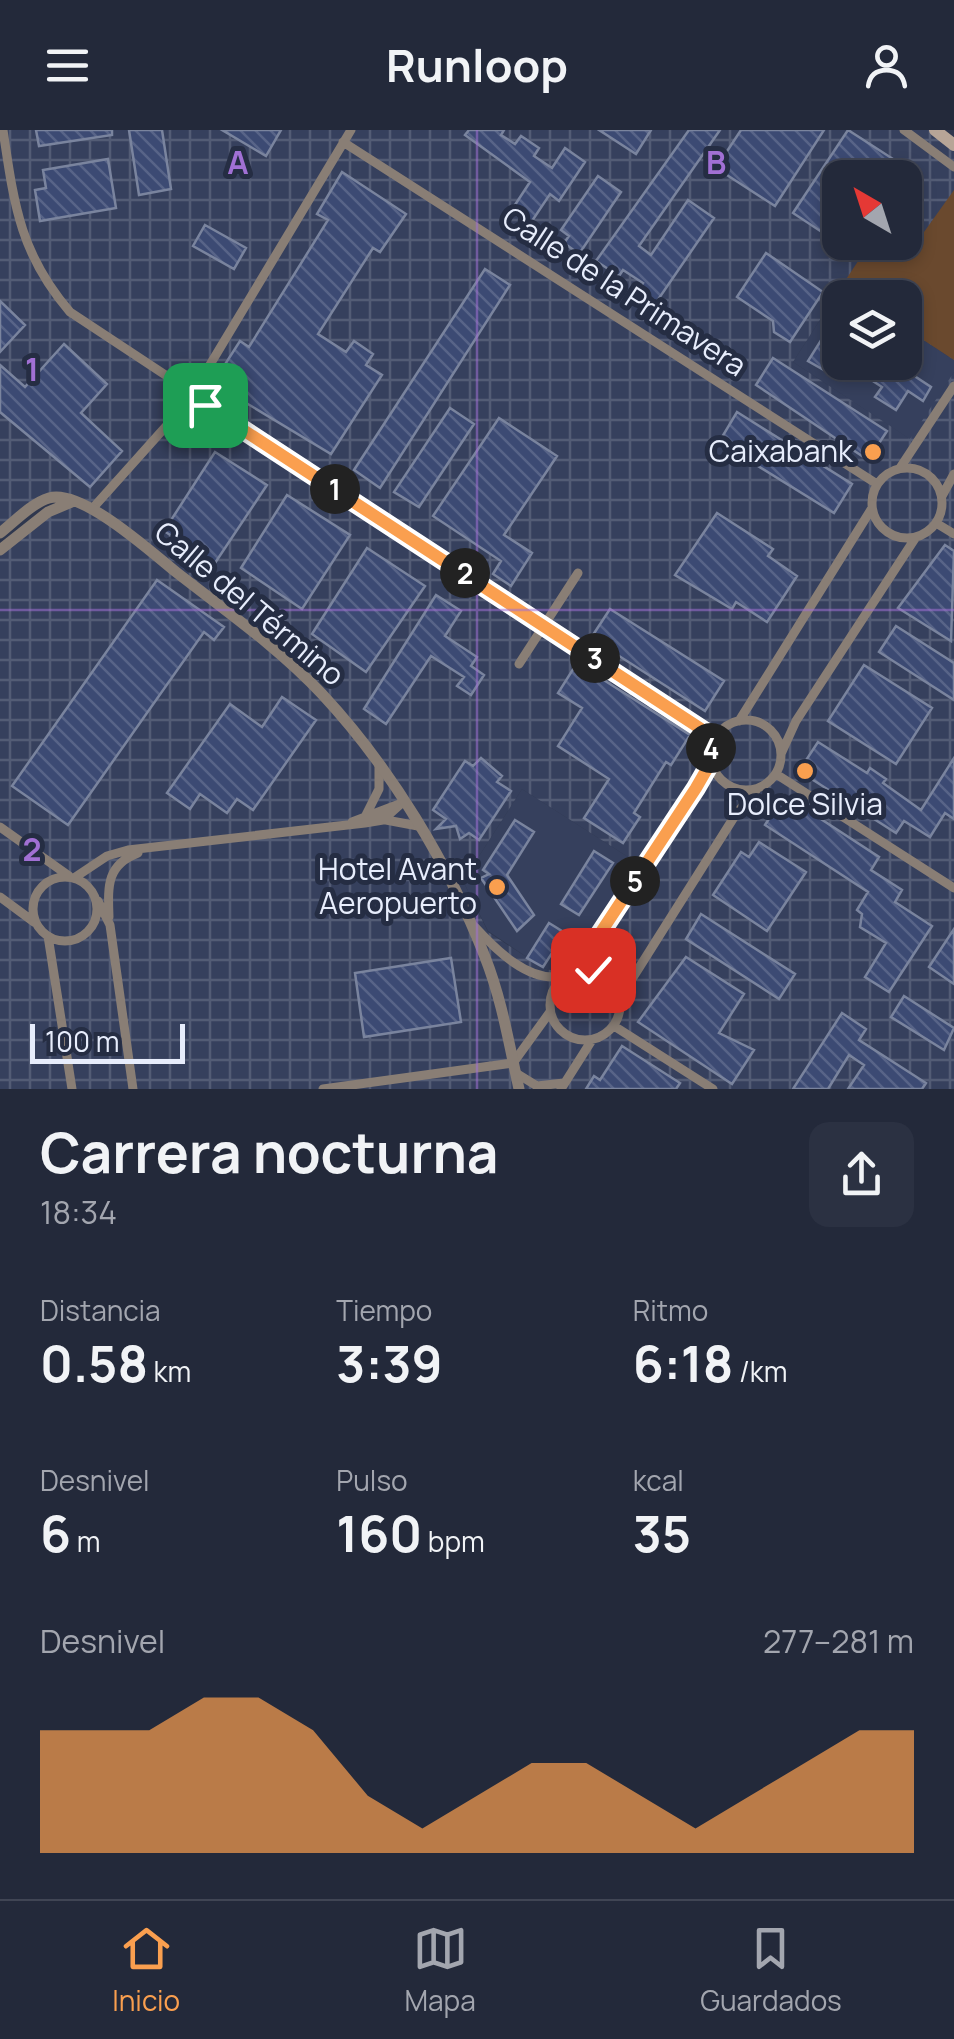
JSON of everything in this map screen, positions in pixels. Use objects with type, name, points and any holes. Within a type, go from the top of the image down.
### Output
[{"type":"main road","points":[[935,130],[954,145]]},
{"type":"street","points":[[2,130],[24,242],[51,290],[94,332],[715,738]]},
{"type":"street","points":[[92,509],[190,396],[351,130]]},
{"type":"street","points":[[904,130],[954,167]]},
{"type":"street","name":"Calle de la Primavera","points":[[344,142],[877,484]]},
{"type":"street","points":[[470,921],[497,950],[532,972],[550,979],[576,970],[711,762],[715,738],[739,721],[872,508],[877,484],[900,468],[954,386]]},
{"type":"street","points":[[900,468],[925,472],[942,496]]},
{"type":"street","points":[[323,1089],[514,1068],[537,1086],[562,1086],[592,1040],[614,1026],[620,998],[726,830],[757,789],[776,774],[781,754],[806,705],[916,538],[936,523],[942,496],[954,474]]},
{"type":"street","points":[[0,533],[46,498],[62,496],[74,501]]},
{"type":"street","points":[[0,550],[48,512],[74,501]]},
{"type":"street","name":"Calle del Término","points":[[74,501],[92,509],[300,673],[344,720],[379,766],[418,826],[470,921],[501,1007],[519,1089]]},
{"type":"street","points":[[872,508],[888,534],[916,538]]},
{"type":"street","points":[[936,523],[954,534]]},
{"type":"street","points":[[519,664],[578,573]]},
{"type":"street","points":[[739,721],[767,727],[781,754]]},
{"type":"street","points":[[711,762],[725,784],[743,791],[757,789]]},
{"type":"street","points":[[364,816],[376,799],[379,766]]},
{"type":"street","points":[[776,774],[954,888]]},
{"type":"street","points":[[350,823],[402,803]]},
{"type":"street","points":[[384,820],[402,803]]},
{"type":"street","points":[[37,924],[34,904],[43,886],[73,878],[118,852],[384,820],[418,826]]},
{"type":"street","points":[[0,828],[94,896],[110,925]]},
{"type":"street","points":[[132,1089],[110,925],[109,878],[114,868],[147,850]]},
{"type":"street","points":[[0,897],[48,936],[68,941],[86,933],[96,916],[94,896]]},
{"type":"street","points":[[48,936],[72,1089]]},
{"type":"street","points":[[576,970],[604,975],[620,998]]},
{"type":"street","points":[[514,1068],[550,1012],[554,987],[564,976]]},
{"type":"street","points":[[550,1012],[566,1035],[592,1040]]},
{"type":"street","points":[[614,1026],[713,1089]]},
{"type":"shaded area","points":[[0,130],[935,130],[954,145],[954,360],[922,339],[922,280],[822,280],[822,317],[793,362],[910,439],[954,372],[954,1089],[0,1089],[0,550],[62,505],[46,498],[0,533]],"holes":[[[522,789],[639,864],[577,960],[558,972],[543,968],[488,932],[463,881]]]},
{"type":"shaded area","points":[[954,190],[954,360],[922,339],[922,280],[846,280],[859,260],[922,260],[922,235]]},
{"type":"shaded area","points":[[822,317],[822,380],[922,380],[922,339],[954,360],[954,372],[911,440],[793,362]]},
{"type":"shaded area","points":[[522,789],[639,864],[577,960],[558,972],[543,968],[488,931],[463,881]]},
{"type":"building","points":[[36,130],[112,130],[112,135],[39,146]]},
{"type":"building","points":[[129,130],[162,130],[171,189],[139,195]]},
{"type":"building","points":[[222,130],[281,130],[266,156]]},
{"type":"building","points":[[469,130],[504,130],[501,135],[515,144],[521,136],[539,148],[534,156],[552,168],[565,148],[585,162],[559,201],[550,194],[530,224],[511,211],[530,182],[465,135]]},
{"type":"building","points":[[599,130],[651,130],[636,154]]},
{"type":"building","points":[[689,130],[720,130],[639,246],[651,255],[688,200],[714,218],[655,304],[637,292],[643,283],[623,270],[619,276],[596,261]]},
{"type":"building","points":[[741,130],[824,130],[775,206],[716,168]]},
{"type":"building","points":[[848,130],[895,160],[828,160]]},
{"type":"building","points":[[108,159],[116,208],[40,221],[35,190],[46,188],[43,170]]},
{"type":"building","points":[[822,169],[822,232],[793,213]]},
{"type":"building","points":[[342,172],[406,214],[380,252],[373,248],[318,334],[346,352],[354,341],[373,354],[366,365],[382,375],[331,454],[213,383],[240,341],[249,347],[328,220],[317,214]]},
{"type":"building","points":[[598,176],[621,192],[579,254],[564,243],[569,236],[561,230]]},
{"type":"building","points":[[205,225],[246,248],[234,269],[193,246]]},
{"type":"building","points":[[766,253],[822,291],[790,342],[774,332],[773,321],[737,297]]},
{"type":"building","points":[[485,269],[510,285],[380,488],[354,470]]},
{"type":"building","points":[[0,301],[25,325],[0,352]]},
{"type":"building","points":[[822,339],[822,369],[808,361]]},
{"type":"building","points":[[64,344],[107,384],[81,413],[122,451],[90,487],[0,412],[0,365],[25,387]]},
{"type":"building","points":[[773,358],[887,431],[868,460],[756,385]]},
{"type":"building","points":[[871,380],[920,380],[931,387],[923,401],[908,391],[896,410],[875,397],[882,387]]},
{"type":"building","points":[[450,408],[474,424],[419,507],[394,492]]},
{"type":"building","points":[[737,412],[852,484],[834,513],[719,442]]},
{"type":"building","points":[[499,418],[557,456],[504,535],[532,553],[511,586],[493,574],[501,561],[433,516]]},
{"type":"building","points":[[215,452],[267,485],[211,569],[175,545],[178,540],[164,531]]},
{"type":"building","points":[[287,495],[350,535],[302,609],[241,568]]},
{"type":"building","points":[[717,513],[773,549],[768,556],[797,576],[767,622],[736,602],[732,609],[675,575]]},
{"type":"building","points":[[945,545],[954,551],[951,641],[898,608]]},
{"type":"building","points":[[367,548],[425,586],[366,672],[312,634]]},
{"type":"building","points":[[157,580],[224,627],[214,640],[204,632],[68,825],[12,786]]},
{"type":"building","points":[[436,595],[461,611],[445,636],[477,657],[471,666],[484,675],[471,695],[457,686],[464,677],[431,656],[386,724],[364,709]]},
{"type":"building","points":[[610,609],[724,681],[705,711],[591,638]]},
{"type":"building","points":[[896,626],[954,663],[954,700],[879,652]]},
{"type":"building","points":[[577,663],[690,735],[671,765],[666,762],[634,813],[640,817],[623,843],[584,818],[609,779],[558,746],[582,708],[558,693]]},
{"type":"building","points":[[864,665],[932,708],[896,764],[828,721]]},
{"type":"building","points":[[282,697],[316,720],[253,810],[237,799],[227,813],[200,794],[190,809],[167,793],[230,704],[262,727]]},
{"type":"building","points":[[818,742],[867,773],[870,768],[886,779],[883,783],[921,810],[954,758],[954,819],[945,813],[930,837],[904,821],[896,833],[799,771]]},
{"type":"building","points":[[481,758],[502,776],[497,782],[511,791],[479,840],[469,833],[460,839],[456,826],[436,829],[446,819],[433,810],[465,761],[473,766]]},
{"type":"building","points":[[784,795],[879,857],[871,870],[902,890],[895,902],[932,926],[889,992],[865,977],[886,943],[860,927],[862,914],[857,910],[868,892],[765,825]]},
{"type":"building","points":[[515,820],[534,832],[507,875],[534,915],[517,931],[481,878],[489,874],[483,870]]},
{"type":"building","points":[[759,842],[806,872],[767,931],[713,895],[741,852],[749,857]]},
{"type":"building","points":[[594,851],[613,863],[579,915],[561,904]]},
{"type":"building","points":[[701,914],[795,974],[779,999],[686,939]]},
{"type":"building","points":[[549,923],[565,933],[543,967],[527,958]]},
{"type":"building","points":[[954,929],[954,984],[929,967]]},
{"type":"building","points":[[686,957],[744,994],[719,1033],[754,1050],[732,1084],[638,1022]]},
{"type":"building","points":[[451,958],[461,1022],[364,1037],[355,973]]},
{"type":"building","points":[[904,996],[954,1028],[944,1050],[891,1017]]},
{"type":"building","points":[[842,1013],[866,1029],[859,1040],[926,1083],[922,1089],[848,1089],[864,1065],[849,1055],[828,1089],[793,1089]]},
{"type":"building","points":[[622,1046],[680,1083],[676,1089],[586,1089],[594,1076],[600,1080]]},
{"type":"place","name":"Caixabank","points":[[873,452]]},
{"type":"place","name":"Dolce Silvia","points":[[805,771]]},
{"type":"place","name":"Hotel Avant Aeropuerto","points":[[497,887]]},
{"type":"route","points":[[205,405],[715,738],[711,762],[696,788],[576,970],[593,970]]}]
